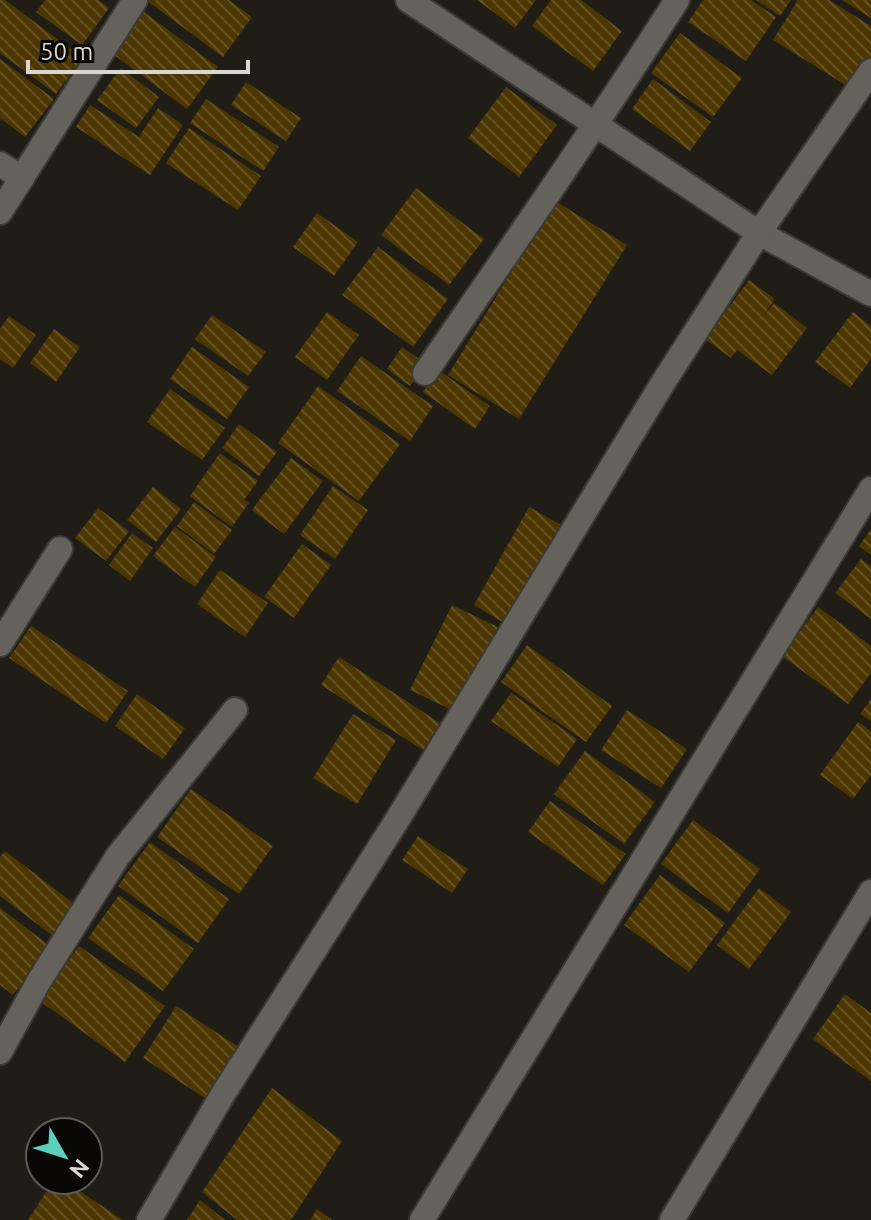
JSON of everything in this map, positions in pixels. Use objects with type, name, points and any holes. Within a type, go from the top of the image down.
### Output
[{"type":"street","points":[[0,212],[135,0]]},
{"type":"street","points":[[408,0],[759,233],[871,294]]},
{"type":"street","points":[[425,373],[564,168],[596,127],[677,0]]},
{"type":"street","points":[[149,1220],[223,1094],[399,817],[661,386],[759,233],[871,71]]},
{"type":"street","points":[[0,164],[22,178]]},
{"type":"street","points":[[422,1220],[871,489]]},
{"type":"street","points":[[0,644],[60,549]]},
{"type":"street","points":[[0,1052],[39,981],[118,856],[235,710]]},
{"type":"street","points":[[672,1220],[871,892]]},
{"type":"building","points":[[0,0],[5,0],[83,58],[56,94],[0,53]]},
{"type":"building","points":[[45,0],[98,0],[109,8],[82,45],[36,12]]},
{"type":"building","points":[[146,0],[229,0],[252,17],[223,57]]},
{"type":"building","points":[[477,0],[536,0],[515,28]]},
{"type":"building","points":[[551,0],[581,0],[622,31],[593,71],[532,26]]},
{"type":"building","points":[[703,0],[751,0],[776,17],[746,61],[688,22]]},
{"type":"building","points":[[756,0],[791,0],[780,16]]},
{"type":"building","points":[[798,0],[829,0],[871,26],[871,59],[852,89],[773,40]]},
{"type":"building","points":[[842,0],[871,0],[871,18]]},
{"type":"building","points":[[144,12],[218,67],[187,109],[113,54]]},
{"type":"building","points":[[680,33],[742,78],[713,117],[651,73]]},
{"type":"building","points":[[0,59],[54,99],[25,137],[0,118]]},
{"type":"building","points":[[121,68],[159,97],[136,128],[97,100]]},
{"type":"building","points":[[653,79],[711,122],[690,151],[632,109]]},
{"type":"building","points":[[246,82],[301,118],[286,141],[231,105]]},
{"type":"building","points":[[506,87],[557,125],[519,177],[468,138]]},
{"type":"building","points":[[206,99],[279,147],[263,171],[190,123]]},
{"type":"building","points":[[90,105],[139,137],[158,108],[183,125],[150,175],[76,127]]},
{"type":"building","points":[[189,128],[261,176],[238,210],[166,163]]},
{"type":"building","points":[[416,188],[484,239],[449,285],[381,235]]},
{"type":"building","points":[[555,201],[627,245],[519,419],[448,375]]},
{"type":"building","points":[[317,213],[358,242],[334,276],[293,247]]},
{"type":"building","points":[[378,247],[448,299],[413,347],[342,295]]},
{"type":"building","points":[[749,280],[775,299],[760,320],[774,303],[807,328],[772,375],[737,350],[731,358],[705,339]]},
{"type":"building","points":[[327,312],[359,335],[327,380],[295,357]]},
{"type":"building","points":[[853,312],[871,326],[871,359],[850,388],[815,362]]},
{"type":"building","points":[[212,315],[266,352],[248,376],[195,339]]},
{"type":"building","points":[[9,316],[36,335],[13,368],[0,359],[0,329]]},
{"type":"building","points":[[54,329],[80,347],[56,382],[30,363]]},
{"type":"building","points":[[192,347],[249,387],[227,419],[170,379]]},
{"type":"building","points":[[402,347],[426,364],[410,386],[387,369]]},
{"type":"building","points":[[361,356],[433,406],[410,441],[337,391]]},
{"type":"building","points":[[438,370],[490,406],[475,429],[423,392]]},
{"type":"building","points":[[318,386],[400,444],[359,501],[278,443]]},
{"type":"building","points":[[170,389],[225,428],[202,460],[147,422]]},
{"type":"building","points":[[239,424],[277,452],[259,476],[222,448]]},
{"type":"building","points":[[220,453],[258,481],[244,500],[249,503],[232,527],[190,496]]},
{"type":"building","points":[[291,458],[323,481],[284,534],[252,510]]},
{"type":"building","points":[[333,486],[368,510],[335,559],[300,535]]},
{"type":"building","points":[[153,487],[181,509],[156,542],[127,520]]},
{"type":"building","points":[[194,502],[232,530],[214,554],[177,526]]},
{"type":"building","points":[[529,507],[561,525],[506,624],[474,605]]},
{"type":"building","points":[[98,508],[129,531],[106,561],[75,538]]},
{"type":"building","points":[[175,527],[216,557],[195,587],[153,556]]},
{"type":"building","points":[[871,529],[871,555],[859,546]]},
{"type":"building","points":[[132,533],[153,548],[130,581],[109,565]]},
{"type":"building","points":[[302,544],[331,565],[294,618],[264,597]]},
{"type":"building","points":[[861,559],[871,566],[871,619],[835,593]]},
{"type":"building","points":[[220,570],[268,603],[245,637],[197,604]]},
{"type":"building","points":[[452,605],[498,627],[456,712],[410,690]]},
{"type":"building","points":[[818,607],[871,646],[871,673],[848,704],[782,656]]},
{"type":"building","points":[[31,626],[128,691],[106,723],[9,658]]},
{"type":"building","points":[[527,645],[612,706],[586,742],[501,682]]},
{"type":"building","points":[[339,657],[440,723],[423,750],[321,685]]},
{"type":"building","points":[[511,693],[577,739],[558,767],[491,721]]},
{"type":"building","points":[[137,694],[185,728],[163,759],[115,726]]},
{"type":"building","points":[[871,699],[871,721],[860,714]]},
{"type":"building","points":[[627,710],[687,749],[661,788],[601,750]]},
{"type":"building","points":[[353,714],[396,740],[357,804],[313,778]]},
{"type":"building","points":[[858,722],[871,731],[871,775],[853,799],[820,775]]},
{"type":"building","points":[[585,751],[655,802],[624,844],[554,794]]},
{"type":"building","points":[[191,789],[273,846],[239,894],[157,837]]},
{"type":"building","points":[[550,801],[626,854],[603,885],[528,832]]},
{"type":"building","points":[[693,820],[760,869],[728,913],[661,864]]},
{"type":"building","points":[[418,836],[468,869],[452,893],[402,860]]},
{"type":"building","points":[[150,842],[229,899],[198,943],[118,886]]},
{"type":"building","points":[[5,851],[76,905],[53,936],[0,896],[0,857]]},
{"type":"building","points":[[660,875],[725,923],[689,972],[624,925]]},
{"type":"building","points":[[759,888],[791,912],[749,969],[717,945]]},
{"type":"building","points":[[119,895],[194,949],[163,991],[88,938]]},
{"type":"building","points":[[0,908],[50,946],[13,995],[0,985]]},
{"type":"building","points":[[79,946],[165,1006],[125,1062],[40,1001]]},
{"type":"building","points":[[845,994],[871,1013],[871,1081],[813,1039]]},
{"type":"building","points":[[176,1006],[242,1049],[208,1100],[143,1058]]},
{"type":"building","points":[[272,1088],[342,1141],[291,1220],[237,1220],[202,1192]]},
{"type":"building","points":[[44,1196],[87,1196],[123,1220],[28,1220]]},
{"type":"building","points":[[200,1200],[225,1220],[187,1220]]},
{"type":"building","points":[[317,1209],[332,1220],[310,1220]]}]
